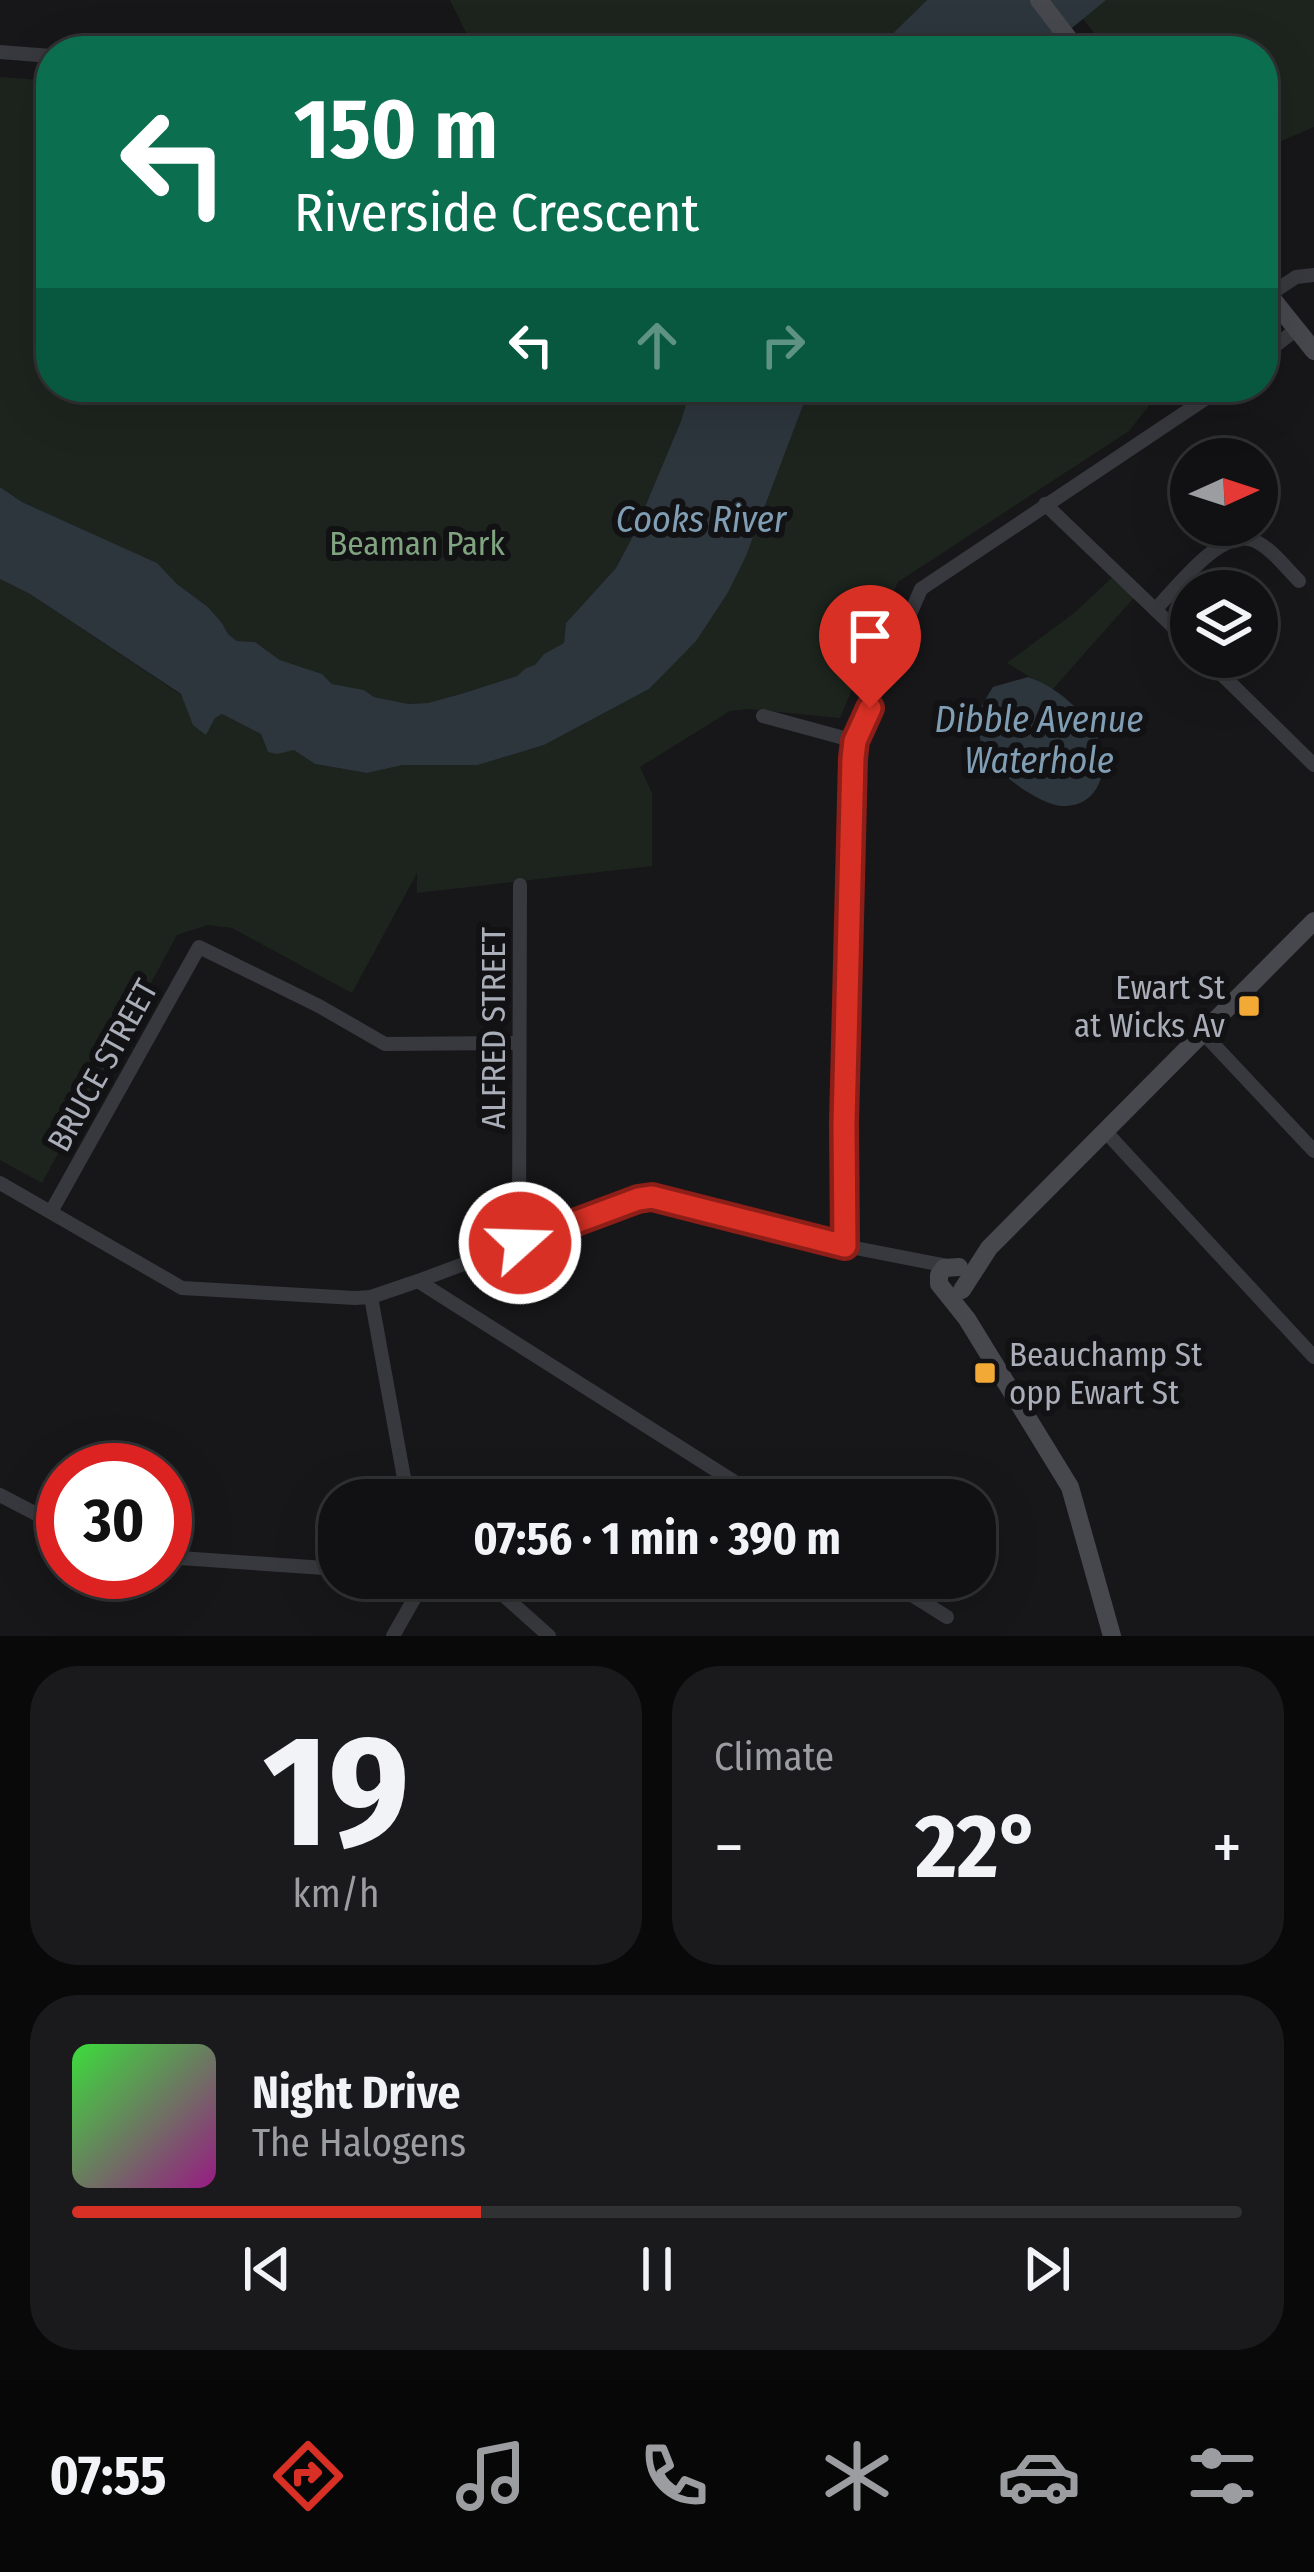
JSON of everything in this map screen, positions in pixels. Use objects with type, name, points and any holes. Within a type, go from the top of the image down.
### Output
[{"type":"street","points":[[1039,0],[1066,36]]},
{"type":"street","points":[[0,52],[36,55]]},
{"type":"street","points":[[1278,285],[1314,275]]},
{"type":"street","points":[[1278,305],[1314,351]]},
{"type":"street","points":[[1278,344],[1297,328]]},
{"type":"street","points":[[845,1246],[849,862],[855,741],[921,589],[1200,402]]},
{"type":"street","points":[[1045,504],[1170,623]]},
{"type":"street","points":[[1156,609],[1228,540],[1250,538],[1259,543],[1299,581]]},
{"type":"street","points":[[1225,678],[1314,765]]},
{"type":"street","points":[[763,716],[855,741]]},
{"type":"street","name":"ALFRED STREET","points":[[520,885],[520,1243]]},
{"type":"street","points":[[954,1279],[1314,921]]},
{"type":"street","name":"BRUCE STREET","points":[[52,1210],[199,947],[385,1044],[519,1043]]},
{"type":"street","points":[[1203,1033],[1314,1151]]},
{"type":"street","points":[[1104,1130],[1314,1357]]},
{"type":"street","points":[[0,1183],[182,1288],[371,1297],[652,1197],[899,1258],[954,1279]]},
{"type":"street","points":[[954,1279],[967,1319],[1070,1487],[1112,1636]]},
{"type":"street","points":[[418,1281],[730,1479]]},
{"type":"street","points":[[371,1297],[404,1479]]},
{"type":"street","points":[[0,1495],[36,1514]]},
{"type":"street","points":[[192,1558],[318,1567]]},
{"type":"street","points":[[393,1636],[414,1599]]},
{"type":"street","points":[[507,1599],[549,1636]]},
{"type":"street","points":[[918,1599],[946,1617]]},
{"type":"green space","points":[[450,0],[927,0],[890,36],[468,36]]},
{"type":"green space","points":[[1106,0],[1314,0],[1314,127],[1278,143],[1278,36],[1097,36],[1082,18]]},
{"type":"green space","name":"Beaman Park","points":[[0,77],[36,80],[36,402],[687,402],[632,538],[616,568],[566,623],[564,643],[517,676],[428,703],[407,704],[332,684],[322,674],[280,660],[255,642],[237,641],[208,607],[157,563],[22,502],[0,487]]},
{"type":"green space","points":[[804,402],[1150,402],[1129,431],[898,582],[840,718],[730,711],[640,767],[652,793],[652,866],[417,893],[417,873],[352,993],[232,928],[208,925],[177,935],[42,1183],[0,1160],[0,579],[181,695],[206,735],[222,714],[261,734],[268,752],[294,750],[315,764],[367,773],[403,765],[478,765],[544,745],[649,689],[746,556]]},
{"type":"green space","points":[[1117,573],[1138,593],[1052,690],[1007,663],[1074,613]]},
{"type":"water","points":[[927,0],[1106,0],[1062,36],[890,36]]},
{"type":"water","name":"Cooks River","points":[[687,402],[804,402],[727,594],[696,641],[649,689],[544,745],[478,765],[403,765],[367,773],[315,764],[294,750],[268,752],[261,734],[222,714],[206,735],[193,725],[181,694],[0,579],[0,487],[22,502],[157,563],[208,607],[237,641],[255,642],[280,660],[322,674],[332,684],[408,704],[428,703],[517,676],[564,643],[566,623],[616,568],[632,538]]},
{"type":"water","name":"Dibble Avenue Waterhole","points":[[1028,677],[1068,701],[1097,737],[1103,760],[1100,782],[1077,804],[1054,804],[1030,793],[1006,776],[983,748],[978,716],[993,687]]},
{"type":"place","name":"Ewart St at Wicks Av","points":[[1249,1006]]},
{"type":"place","name":"Beauchamp St opp Ewart St","points":[[985,1373]]},
{"type":"route","points":[[520,1243],[652,1197],[845,1246],[853,758],[870,708]]}]
